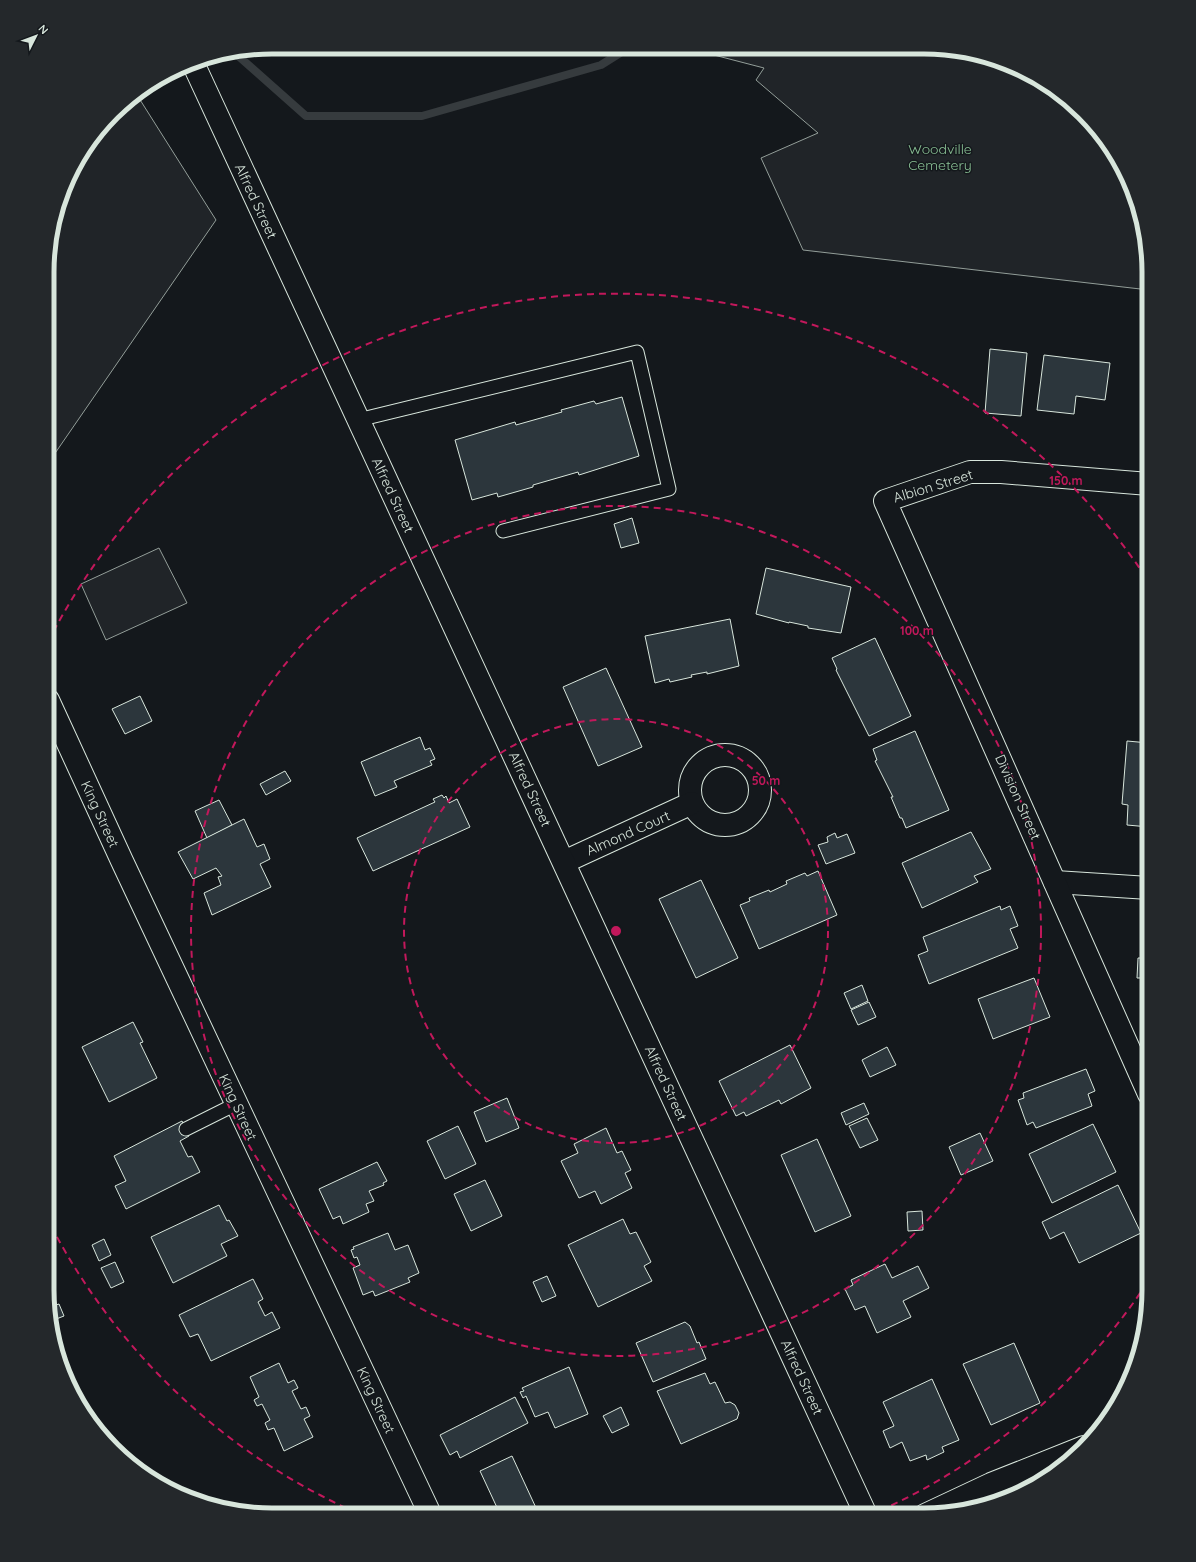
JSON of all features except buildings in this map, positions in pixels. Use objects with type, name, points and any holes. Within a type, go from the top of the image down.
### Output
[{"type":"street","name":"Alfred Street","points":[[195,68],[863,1508]]},
{"type":"street","name":"Albion Street","points":[[886,501],[970,472],[1001,472],[1142,483]]},
{"type":"street","name":"Division Street","points":[[886,501],[1142,1078]]},
{"type":"street","name":"King Street","points":[[54,713],[236,1104],[427,1508]]},
{"type":"street","name":"Almond Court","points":[[564,862],[692,804]]},
{"type":"street","points":[[1055,882],[1142,888]]},
{"type":"street","points":[[940,1508],[991,1484],[1069,1453]]},
{"type":"lane","points":[[358,420],[637,352],[669,488],[503,531]]},
{"type":"lane","points":[[186,1129],[236,1104]]},
{"type":"green space","name":"Woodville Cemetery","points":[[710,54],[939,54],[981,61],[1021,76],[1033,83],[1068,108],[1088,128],[1097,139],[1120,175],[1135,215],[1138,229],[1142,257],[1142,289],[803,250],[761,158],[818,133],[756,80],[764,68]]},
{"type":"green space","points":[[139,99],[216,220],[54,455],[54,257],[61,215],[76,175],[99,139],[128,108]]},
{"type":"green space","points":[[159,548],[187,603],[106,640],[81,584]]},
{"type":"waterway","points":[[239,57],[306,116],[422,116],[601,65],[618,54]]}]
